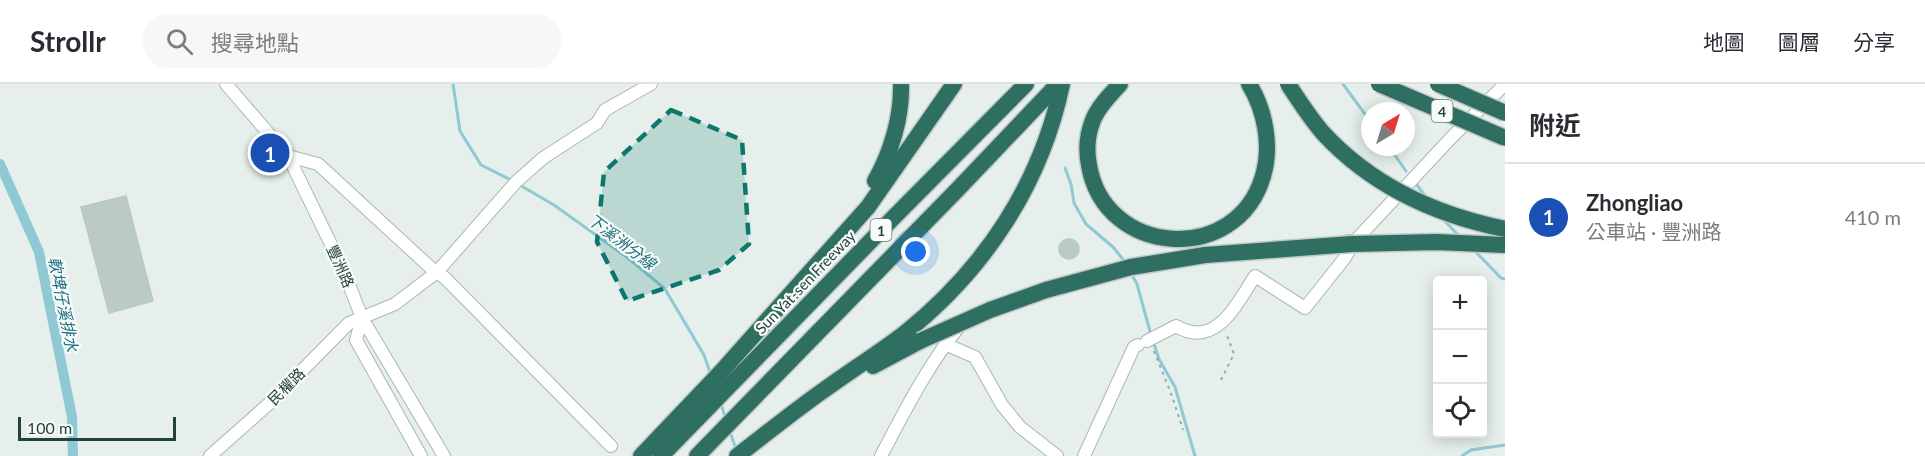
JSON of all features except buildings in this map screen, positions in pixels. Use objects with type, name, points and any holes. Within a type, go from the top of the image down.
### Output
[{"type":"highway","points":[[835,246],[886,162],[902,94],[901,84]]},
{"type":"highway","points":[[641,456],[695,410],[721,372],[868,207],[954,84]]},
{"type":"highway","name":"Sun Yat-sen Freeway","points":[[661,456],[695,410],[738,377],[1026,84]]},
{"type":"highway","points":[[737,456],[773,428],[859,370],[904,334],[961,282],[987,250],[1009,217],[1038,161],[1049,133],[1060,84]]},
{"type":"highway","name":"1","points":[[697,456],[1060,84]]},
{"type":"highway","points":[[1120,84],[1093,119],[1088,137],[1087,156],[1091,176],[1100,198],[1115,215],[1134,229],[1156,237],[1174,239],[1196,238],[1232,223],[1245,209],[1261,185],[1266,167],[1268,137],[1249,84]]},
{"type":"highway","points":[[1288,84],[1323,133],[1380,182],[1404,196],[1445,213],[1474,223],[1505,229]]},
{"type":"highway","name":"4","points":[[1379,84],[1505,138]]},
{"type":"highway","name":"4","points":[[1438,84],[1505,113]]},
{"type":"highway","points":[[859,370],[990,310],[1046,290],[1131,267],[1205,255],[1352,244],[1436,242],[1505,244]]},
{"type":"street","name":"豐洲路","points":[[226,84],[288,156],[343,269],[362,318],[444,456]]},
{"type":"street","name":"民權路","points":[[210,456],[272,401],[349,322],[395,304],[437,272],[516,182],[543,158],[597,123],[605,110],[651,84]]},
{"type":"street","points":[[1084,456],[1134,347],[1176,326],[1187,333],[1210,330],[1222,322],[1237,306],[1255,276],[1305,308],[1344,259],[1355,241],[1505,84]]},
{"type":"street","points":[[288,156],[318,164],[445,278],[611,446]]},
{"type":"street","points":[[881,456],[945,344],[965,320],[1011,300],[1073,279],[1155,259],[1227,250],[1355,241]]},
{"type":"street","points":[[362,318],[356,340],[421,456]]},
{"type":"street","points":[[945,344],[975,357],[1002,405],[1020,427],[1057,456]]},
{"type":"path","points":[[1221,380],[1234,354],[1222,322]]},
{"type":"path","points":[[1144,342],[1173,396],[1184,430]]},
{"type":"highlighted area","points":[[671,110],[742,140],[749,244],[719,270],[627,301],[597,242],[604,172]]},
{"type":"waterway","name":"下溪洲分線","points":[[453,84],[460,131],[481,165],[513,181]]},
{"type":"waterway","points":[[1343,84],[1361,109]]},
{"type":"waterway","points":[[1395,156],[1406,171]]},
{"type":"waterway","name":"軟埤仔溪排水","points":[[0,164],[39,252],[72,417],[73,456]]},
{"type":"waterway","points":[[1065,168],[1071,184],[1074,203],[1086,224],[1113,247],[1125,262]]},
{"type":"waterway","name":"下溪洲分線","points":[[518,184],[554,205],[628,258],[665,289],[704,355],[711,375]]},
{"type":"waterway","points":[[1417,185],[1425,196]]},
{"type":"waterway","points":[[1442,218],[1460,237]]},
{"type":"waterway","points":[[1474,250],[1501,278],[1505,279]]},
{"type":"waterway","points":[[1131,273],[1137,284],[1151,335]]},
{"type":"waterway","points":[[1153,341],[1159,359],[1175,387],[1195,456]]},
{"type":"waterway","name":"下溪洲分線","points":[[721,404],[725,417]]},
{"type":"waterway","name":"下溪洲分線","points":[[730,432],[736,449]]},
{"type":"waterway","points":[[1462,456],[1471,450],[1505,445]]},
{"type":"place","name":"Zhongliao","points":[[270,153]]}]
